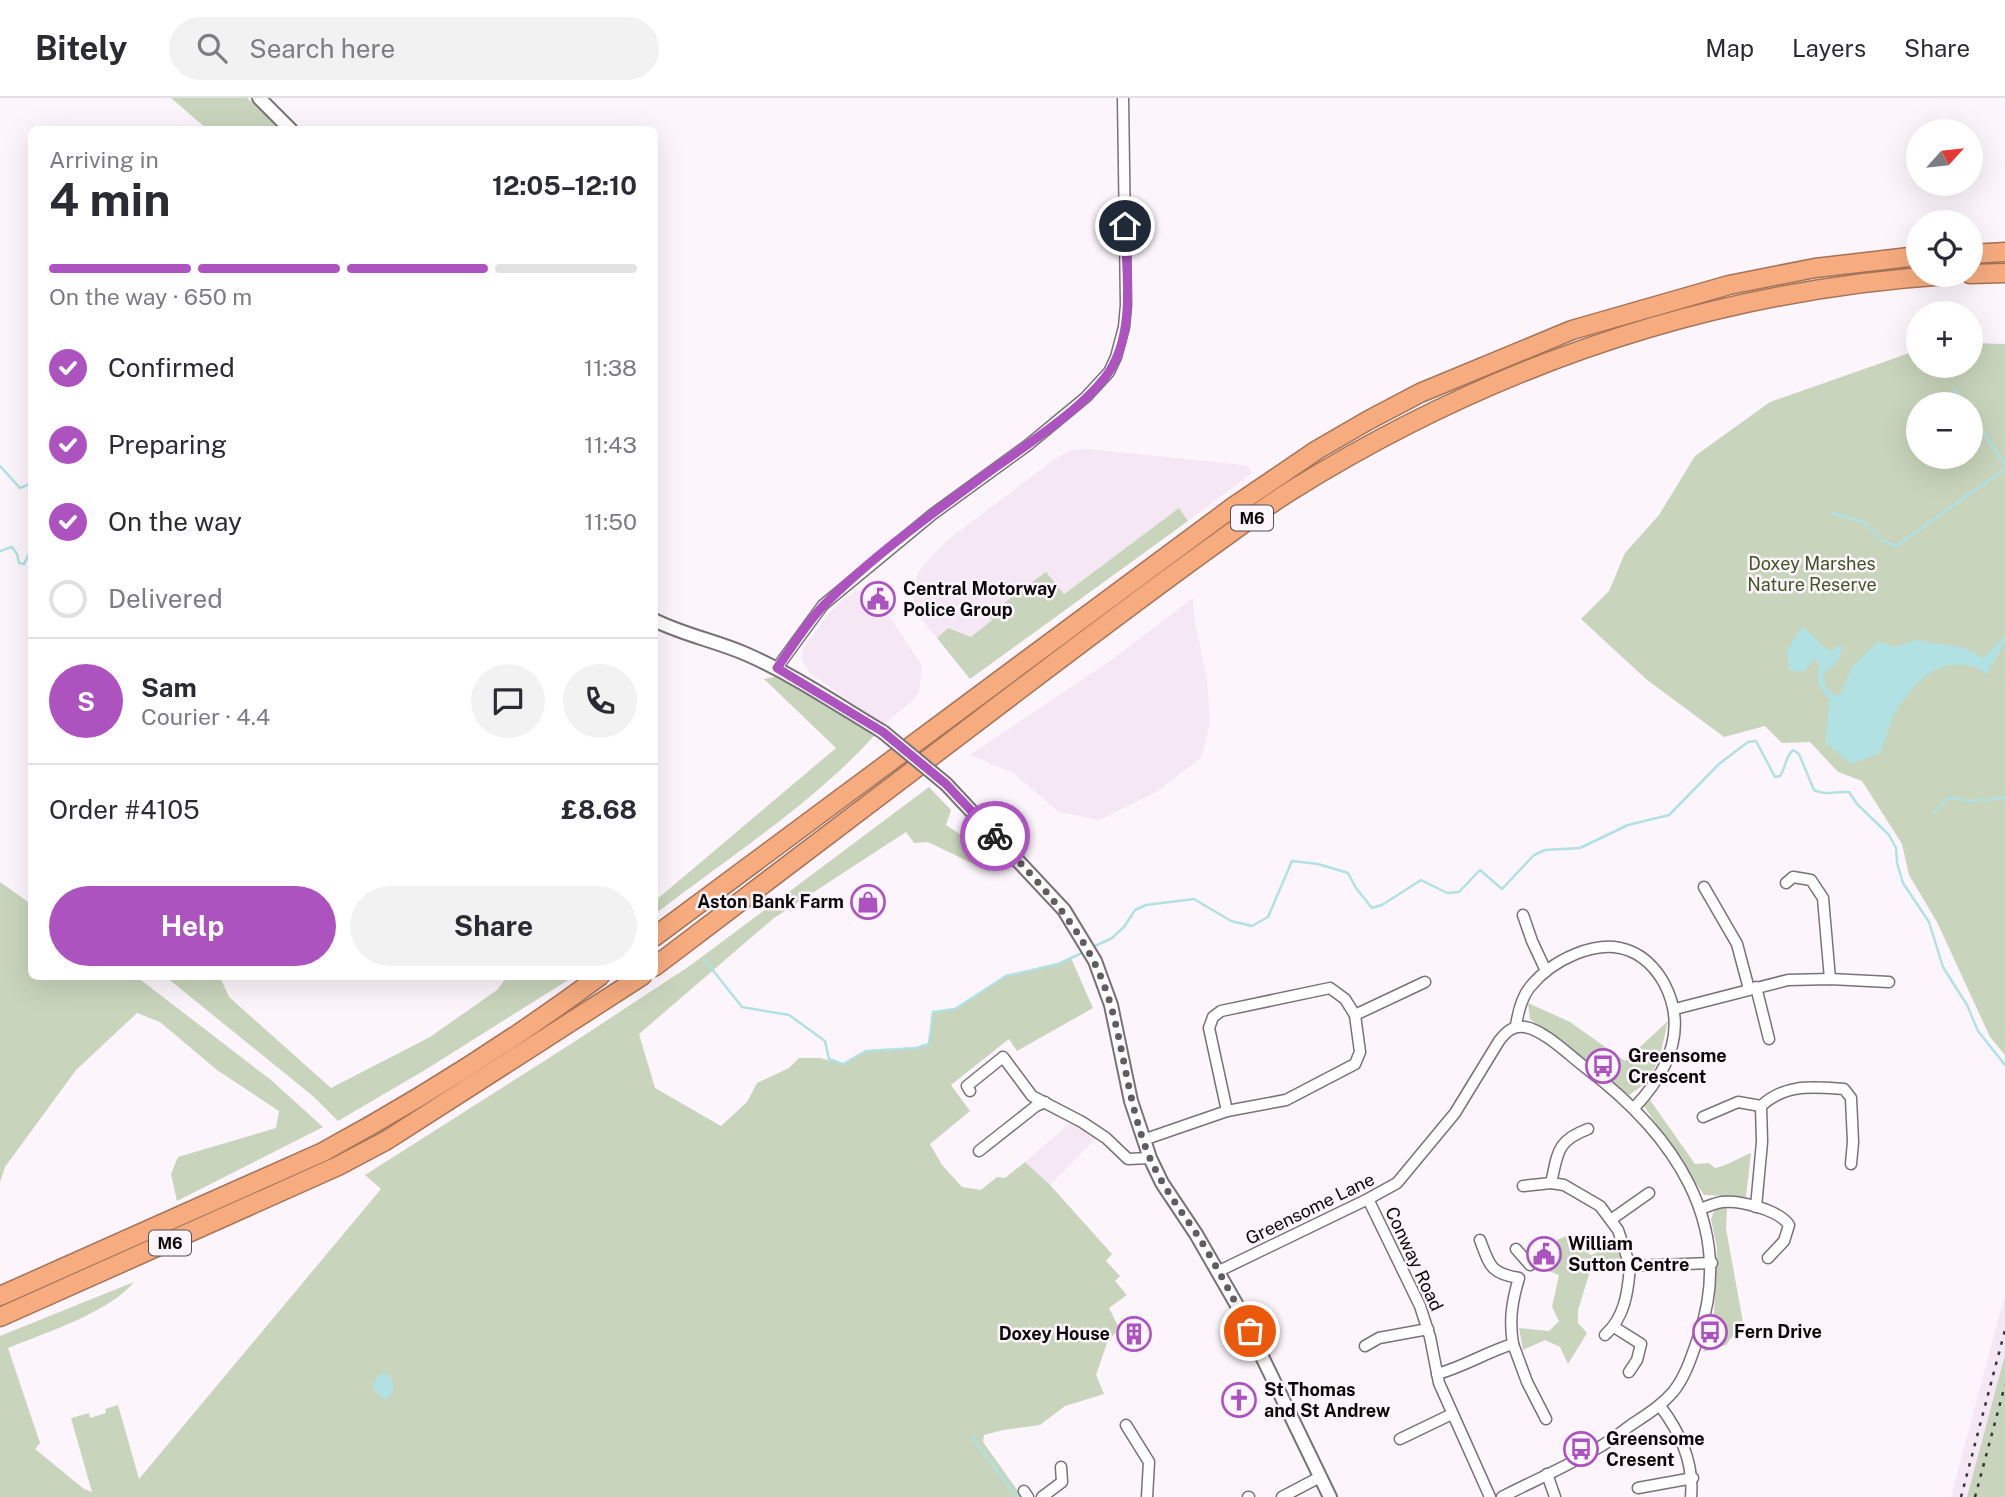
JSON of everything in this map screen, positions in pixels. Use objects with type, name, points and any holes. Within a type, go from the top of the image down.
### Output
[{"type":"highway","points":[[1983,254],[2005,253]]},
{"type":"highway","name":"M6","points":[[658,934],[1233,507],[1317,450],[1367,421],[1420,393],[1540,342],[1605,320],[1729,285],[1815,268],[1906,258]]},
{"type":"highway","points":[[1983,274],[2005,273]]},
{"type":"highway","name":"M6","points":[[658,964],[1182,568],[1289,492],[1392,432],[1524,370],[1657,324],[1734,304],[1813,289],[1906,278]]},
{"type":"highway","name":"M6","points":[[0,1296],[323,1152],[372,1125],[541,1019],[595,980]]},
{"type":"highway","name":"M6","points":[[0,1317],[338,1166],[387,1140],[636,980]]},
{"type":"street","points":[[259,98],[287,126]]},
{"type":"street","points":[[777,668],[823,605],[933,514],[1028,445],[1076,405],[1109,372],[1121,339],[1126,305],[1123,98]]},
{"type":"street","points":[[658,622],[743,652],[777,668],[883,732],[946,784],[1063,910],[1095,961],[1111,1005],[1131,1101],[1150,1158],[1162,1183],[1219,1271],[1330,1497]]},
{"type":"street","points":[[1790,880],[1811,880],[1823,898],[1829,979]]},
{"type":"street","points":[[1704,887],[1737,944],[1769,1039]]},
{"type":"street","points":[[1523,915],[1546,971]]},
{"type":"street","points":[[1502,1497],[1597,1449],[1660,1406],[1674,1391],[1685,1373],[1703,1324],[1709,1291],[1712,1263],[1701,1209],[1680,1168],[1659,1137],[1634,1108],[1599,1078],[1539,1032],[1516,1026],[1522,1001],[1530,987],[1546,971],[1591,949],[1610,946],[1630,950],[1648,961],[1660,977],[1675,1009],[1674,1038],[1667,1059],[1652,1087],[1634,1108]]},
{"type":"street","points":[[1675,1009],[1788,980],[1829,979],[1882,985]]},
{"type":"street","points":[[1355,1015],[1425,982]]},
{"type":"street","points":[[1143,1140],[1227,1111],[1286,1100],[1355,1064],[1360,1052],[1355,1015],[1345,999],[1330,988],[1221,1011],[1213,1017],[1209,1028],[1227,1111]]},
{"type":"street","name":"Greensome Lane","points":[[1219,1271],[1389,1188],[1406,1173],[1455,1113],[1499,1041],[1516,1026]]},
{"type":"street","points":[[1753,1030],[1765,1027]]},
{"type":"street","points":[[970,1091],[967,1086],[1003,1057],[1032,1096],[1106,1138],[1128,1159],[1150,1158]]},
{"type":"street","points":[[1703,1117],[1738,1102],[1761,1106],[1791,1088],[1811,1086],[1844,1089],[1851,1098],[1852,1164]]},
{"type":"street","points":[[979,1151],[1036,1106],[1045,1102]]},
{"type":"street","points":[[1756,1207],[1762,1142],[1761,1106]]},
{"type":"street","points":[[1551,1183],[1559,1150],[1570,1136],[1588,1129]]},
{"type":"street","points":[[1523,1186],[1551,1183],[1564,1185],[1588,1198],[1612,1219],[1624,1241],[1630,1266],[1626,1301],[1614,1327],[1605,1335]]},
{"type":"street","points":[[1612,1219],[1649,1193]]},
{"type":"street","name":"Conway Road","points":[[1368,1199],[1420,1306],[1428,1329],[1437,1374],[1490,1497]]},
{"type":"street","points":[[1701,1209],[1720,1202],[1756,1207],[1784,1218],[1789,1225],[1784,1241],[1768,1258]]},
{"type":"street","points":[[1480,1240],[1489,1263],[1501,1275],[1519,1278],[1512,1300],[1510,1325],[1513,1345],[1527,1382],[1546,1419]]},
{"type":"street","points":[[1516,1249],[1530,1265]]},
{"type":"street","points":[[1630,1266],[1712,1263]]},
{"type":"street","points":[[1614,1327],[1641,1344],[1637,1360],[1629,1372]]},
{"type":"street","points":[[1365,1346],[1379,1338],[1428,1329]]},
{"type":"street","points":[[1437,1374],[1460,1367],[1483,1354],[1513,1345]]},
{"type":"street","points":[[1660,1406],[1672,1422],[1693,1478],[1691,1497]]},
{"type":"street","points":[[1400,1439],[1452,1414]]},
{"type":"street","points":[[1126,1425],[1149,1462],[1147,1497]]},
{"type":"street","points":[[1042,1497],[1062,1482],[1062,1467]]},
{"type":"street","points":[[1547,1475],[1555,1497]]},
{"type":"street","points":[[1282,1497],[1320,1477]]},
{"type":"street","points":[[1638,1488],[1693,1478]]},
{"type":"shaded area","points":[[1087,449],[1248,466],[1252,473],[1188,521],[1179,508],[1063,594],[1047,573],[988,615],[992,620],[971,637],[948,628],[937,638],[917,614],[913,600],[918,572],[945,542],[1051,462],[1070,450]]},
{"type":"shaded area","points":[[858,590],[889,616],[922,666],[919,692],[883,725],[810,673],[801,658],[803,649],[829,613]]},
{"type":"shaded area","points":[[1193,598],[1194,617],[1207,679],[1210,723],[1201,758],[1156,792],[1099,820],[1059,812],[1013,773],[970,755],[1114,658]]},
{"type":"shaded area","points":[[1072,1121],[1097,1137],[1050,1185],[1025,1162]]},
{"type":"shaded area","points":[[2005,1294],[2005,1420],[1985,1497],[1951,1497]]},
{"type":"green space","points":[[171,98],[247,98],[279,126],[204,126]]},
{"type":"green space","name":"Doxey Marshes Nature Reserve","points":[[1983,343],[2005,344],[2005,1055],[1990,1037],[1937,922],[1909,875],[1902,844],[1862,781],[1838,772],[1810,742],[1782,743],[1765,726],[1724,737],[1646,679],[1581,619],[1609,591],[1625,553],[1659,515],[1695,456],[1770,402],[1906,354],[1906,378],[1983,378]]},
{"type":"green space","points":[[1179,508],[1188,521],[970,679],[937,638],[948,628],[971,637],[992,620],[988,615],[1046,572],[1064,594]]},
{"type":"green space","points":[[780,676],[874,736],[797,808],[658,912],[658,898],[836,748],[764,679]]},
{"type":"green space","points":[[929,787],[951,810],[946,825],[1003,862],[988,871],[928,842],[914,843],[906,832],[774,918],[639,1034],[655,1088],[721,1126],[747,1102],[757,1083],[789,1068],[799,1058],[820,1058],[843,1064],[866,1051],[915,1048],[928,1044],[933,1012],[955,1009],[1006,976],[1058,964],[1071,958],[1093,1008],[1017,1051],[1009,1039],[951,1085],[970,1111],[930,1144],[942,1165],[962,1187],[981,1190],[997,1177],[1005,1178],[1025,1162],[1050,1185],[1112,1254],[1106,1261],[1120,1276],[1115,1281],[1127,1295],[1109,1308],[1119,1328],[1107,1343],[1096,1375],[1104,1394],[1065,1406],[1040,1425],[984,1435],[983,1442],[1022,1497],[0,1497],[0,1336],[134,1282],[123,1293],[93,1312],[8,1348],[40,1443],[35,1449],[84,1489],[92,1492],[71,1418],[89,1413],[90,1418],[106,1413],[105,1409],[118,1405],[139,1479],[381,1189],[365,1175],[691,965]]},
{"type":"green space","points":[[0,882],[28,902],[28,980],[141,980],[271,1080],[323,1127],[177,1201],[171,1174],[178,1157],[276,1128],[279,1111],[217,1070],[160,1022],[137,1013],[76,1070],[5,1167],[0,1182]]},
{"type":"green space","points":[[170,980],[221,980],[229,997],[331,1088],[430,1037],[497,990],[505,980],[568,980],[338,1121],[314,1097]]},
{"type":"green space","points":[[1528,1003],[1570,1022],[1625,1061],[1668,1021],[1660,1056],[1649,1081],[1629,1095],[1530,1019]]},
{"type":"green space","points":[[1650,1100],[1695,1164],[1709,1163],[1715,1168],[1751,1153],[1746,1197],[1704,1195],[1644,1106]]},
{"type":"green space","points":[[1721,1207],[1727,1208],[1726,1229],[1743,1322],[1726,1345],[1703,1352],[1711,1339],[1714,1315],[1717,1248],[1711,1219],[1714,1211]]},
{"type":"green space","points":[[1566,1236],[1591,1255],[1619,1243],[1623,1259],[1591,1268],[1578,1310],[1578,1323],[1587,1333],[1568,1364],[1560,1347],[1545,1340],[1523,1350],[1519,1328],[1549,1331],[1559,1321],[1552,1307],[1559,1275],[1543,1269],[1559,1254],[1557,1240]]},
{"type":"green space","points":[[2005,1355],[2005,1497],[1967,1497]]},
{"type":"water","points":[[1802,627],[1832,651],[1841,643],[1841,653],[1837,661],[1823,674],[1826,687],[1835,696],[1842,692],[1851,668],[1878,641],[1895,647],[1916,640],[1965,648],[1983,658],[2005,636],[2003,646],[1987,675],[1974,667],[1958,665],[1941,668],[1927,675],[1897,709],[1880,753],[1851,764],[1825,742],[1830,700],[1819,683],[1819,663],[1815,659],[1804,672],[1789,670],[1787,650]]},
{"type":"water","points":[[386,1373],[393,1381],[393,1392],[386,1399],[374,1391],[373,1383],[380,1374]]},
{"type":"waterway","points":[[1983,432],[2005,464]]},
{"type":"waterway","points":[[0,466],[20,488],[28,485]]},
{"type":"waterway","points":[[1832,513],[1866,523],[1879,539],[1896,546],[2005,469]]},
{"type":"waterway","points":[[0,551],[12,547],[19,563],[24,564],[28,556]]},
{"type":"waterway","points":[[1093,947],[1112,938],[1124,927],[1135,910],[1146,905],[1194,899],[1231,921],[1252,926],[1268,917],[1292,861],[1318,864],[1348,873],[1372,908],[1382,905],[1421,880],[1447,893],[1459,892],[1480,870],[1502,889],[1534,855],[1545,850],[1580,848],[1628,825],[1669,815],[1719,764],[1748,742],[1756,741],[1775,777],[1780,776],[1793,750],[1799,754],[1814,790],[1827,793],[1849,792],[1857,804],[1889,835],[1896,848],[1903,883],[1929,922],[1943,967],[1967,1005],[1978,1031],[2005,1065]]},
{"type":"waterway","points":[[1934,813],[1948,798],[1973,801],[2005,798]]},
{"type":"waterway","points":[[704,959],[742,1007],[789,1015],[825,1041],[829,1059],[843,1064],[866,1051],[916,1048],[929,1044],[933,1012],[955,1009],[1006,976],[1058,964],[1084,952]]},
{"type":"waterway","points":[[972,1437],[1017,1497]]},
{"type":"railway","points":[[1961,1497],[2005,1330]]},
{"type":"railway","points":[[1975,1497],[2005,1385]]},
{"type":"way so far","points":[[995,836],[1063,910],[1095,961],[1111,1005],[1131,1101],[1150,1158],[1177,1208],[1219,1271],[1250,1331]]},
{"type":"place","name":"Central Motorway Police Group","points":[[878,599]]},
{"type":"place","name":"Aston Bank Farm","points":[[868,902]]},
{"type":"place","name":"Greensome Crescent","points":[[1603,1066]]},
{"type":"place","name":"William Sutton Centre","points":[[1544,1254]]},
{"type":"place","name":"Fern Drive","points":[[1710,1332]]},
{"type":"place","name":"Doxey House","points":[[1134,1334]]},
{"type":"place","name":"St Thomas and St Andrew","points":[[1239,1400]]},
{"type":"place","name":"Greensome Cresent","points":[[1581,1449]]},
{"type":"route","points":[[995,836],[946,784],[883,732],[777,668],[823,605],[933,514],[1028,445],[1086,397],[1109,372],[1124,327],[1125,226]]}]
